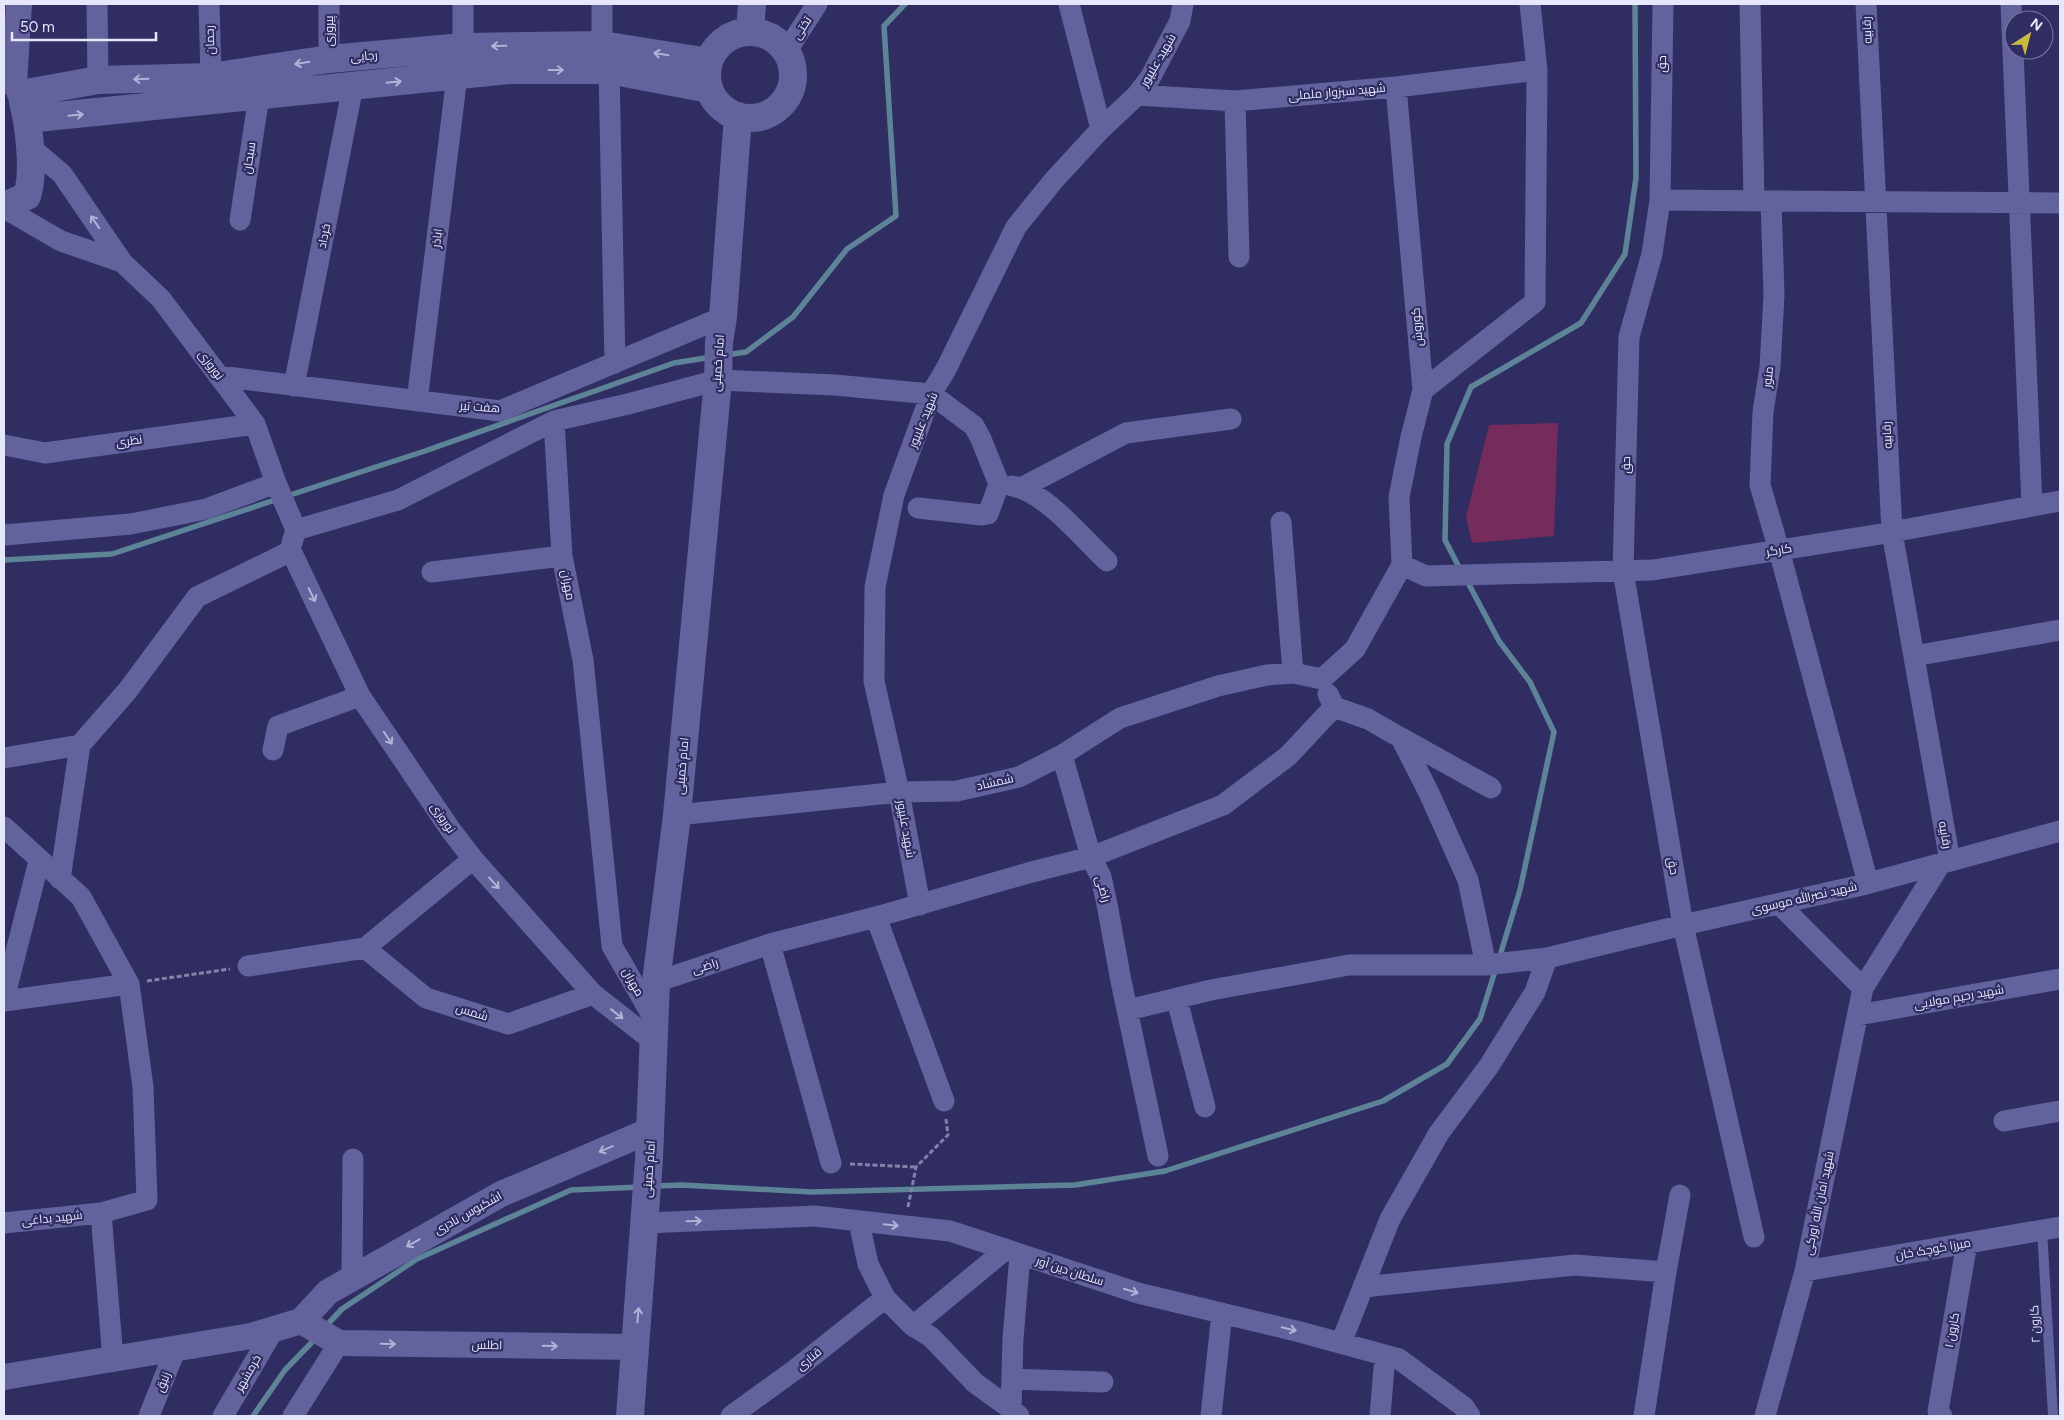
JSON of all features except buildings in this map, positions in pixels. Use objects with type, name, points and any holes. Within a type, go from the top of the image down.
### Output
[{"type":"main road","points":[[750,32],[752,4]]},
{"type":"main road","points":[[750,32],[764,34],[776,41],[786,52],[792,65],[793,80],[788,94],[780,106],[768,114],[753,118],[738,116],[725,110],[715,101],[709,89],[707,75],[709,62],[715,50],[725,40],[737,34],[750,32]]},
{"type":"main road","name":"رجایی","points":[[13,88],[98,80],[211,77],[329,59],[462,46],[605,57],[709,62]]},
{"type":"main road","name":"رجایی","points":[[28,119],[457,76],[605,57],[709,89]]},
{"type":"main road","points":[[4,207],[27,196],[31,183],[28,119],[13,88]]},
{"type":"main road","name":"امام خمینی","points":[[630,1416],[650,1159],[656,982],[678,815],[718,375],[738,116]]},
{"type":"street","points":[[13,88],[20,4]]},
{"type":"street","points":[[96,4],[98,80]]},
{"type":"street","name":"رحمان","points":[[209,4],[211,77]]},
{"type":"street","name":"پیروزی","points":[[329,4],[329,59]]},
{"type":"street","points":[[462,46],[463,4]]},
{"type":"street","points":[[602,4],[615,363]]},
{"type":"street","name":"تختی","points":[[786,52],[817,4]]},
{"type":"street","points":[[1069,4],[1101,129]]},
{"type":"street","name":"شهید علیپور","points":[[920,905],[899,792],[874,681],[875,587],[894,495],[932,394],[1016,227],[1054,180],[1101,129],[1137,96],[1150,78],[1180,22],[1183,4]]},
{"type":"street","points":[[1423,390],[1535,302],[1537,70],[1530,4]]},
{"type":"street","name":"حق","points":[[1663,4],[1660,200],[1652,254],[1629,337],[1623,570],[1683,925],[1754,1237]]},
{"type":"street","name":"منور","points":[[1750,4],[1762,201],[1774,294],[1770,367],[1763,412],[1760,485],[1868,883]]},
{"type":"street","name":"رقابیه","points":[[1866,4],[1892,532],[1914,656],[1946,862]]},
{"type":"street","points":[[2011,4],[2032,506]]},
{"type":"street","name":"شهید سبزوار ململی","points":[[1137,96],[1235,101],[1396,87],[1537,70]]},
{"type":"street","name":"اباذر","points":[[417,401],[457,76]]},
{"type":"street","name":"خرداد","points":[[294,386],[353,86]]},
{"type":"street","name":"کوروش","points":[[1396,87],[1423,390],[1399,497],[1402,565]]},
{"type":"street","name":"سبحان","points":[[240,220],[259,96]]},
{"type":"street","points":[[1235,101],[1239,257]]},
{"type":"street","points":[[29,146],[62,174],[122,262]]},
{"type":"street","points":[[1660,200],[2060,203]]},
{"type":"street","points":[[4,207],[61,241],[122,262]]},
{"type":"street","name":"نوروزی","points":[[122,262],[161,299],[255,424],[286,509],[296,530]]},
{"type":"street","name":"هفت تیر","points":[[219,376],[500,411],[615,363],[721,329]]},
{"type":"street","points":[[60,878],[80,745],[128,690],[197,597],[290,551],[296,530],[398,500],[554,421],[628,404],[718,375],[932,394],[974,426],[1000,484],[988,514],[982,515],[918,508]]},
{"type":"street","points":[[1021,488],[1126,433],[1231,418]]},
{"type":"street","name":"مهران","points":[[554,421],[562,556],[583,660],[612,946],[653,1029]]},
{"type":"street","name":"نظری","points":[[4,445],[45,453],[255,424]]},
{"type":"street","points":[[4,534],[131,524],[206,509],[276,483]]},
{"type":"street","points":[[1000,484],[1021,488],[1046,503],[1107,561]]},
{"type":"street","name":"کارگر","points":[[1402,565],[1426,576],[1653,570],[1892,532],[2060,501]]},
{"type":"street","points":[[1281,522],[1293,673]]},
{"type":"street","name":"نوروزی","points":[[290,551],[360,696],[450,829],[473,859],[593,994],[653,1029]]},
{"type":"street","points":[[432,572],[562,556]]},
{"type":"street","points":[[1402,565],[1354,648],[1322,680],[1334,707],[1368,719],[1491,788]]},
{"type":"street","points":[[1914,656],[2060,630]]},
{"type":"street","name":"شمشاد","points":[[678,815],[899,792],[957,791],[1019,777],[1062,755],[1120,718],[1218,686],[1267,675],[1293,673],[1322,680]]},
{"type":"street","points":[[273,750],[278,726],[360,696]]},
{"type":"street","points":[[1062,755],[1091,858],[1223,805],[1288,756],[1334,707]]},
{"type":"street","points":[[1128,1010],[1177,1000],[1211,990],[1349,964],[1486,965],[1468,880],[1429,792],[1401,738]]},
{"type":"street","points":[[4,758],[80,745]]},
{"type":"street","points":[[4,827],[80,897],[129,984],[4,1000],[39,861]]},
{"type":"street","name":"شهید نصرالله موسوی","points":[[1486,965],[1547,958],[1779,904],[1868,883],[2060,831]]},
{"type":"street","name":"راضی","points":[[656,982],[770,944],[876,918],[1028,873],[1091,858],[1101,878],[1107,904],[1158,1156]]},
{"type":"street","points":[[248,966],[365,948],[473,859]]},
{"type":"street","name":"شهید امان الله اورکی","points":[[1765,1416],[1805,1271],[1864,988],[1946,862]]},
{"type":"street","points":[[1779,904],[1864,988]]},
{"type":"street","points":[[876,918],[944,1101]]},
{"type":"street","points":[[770,944],[831,1162]]},
{"type":"street","name":"شمس","points":[[365,948],[426,998],[508,1024],[593,994]]},
{"type":"street","points":[[1341,1343],[1390,1219],[1439,1133],[1489,1066],[1535,992],[1547,958]]},
{"type":"street","name":"شهید رحیم مولایی","points":[[1858,1015],[2060,979]]},
{"type":"street","name":"شهید بداغی","points":[[4,1223],[101,1213],[147,1200],[142,1087],[129,984]]},
{"type":"street","points":[[1177,1000],[1206,1108]]},
{"type":"street","points":[[2004,1121],[2060,1111]]},
{"type":"street","name":"اشکبوس نادری","points":[[301,1321],[328,1292],[500,1194],[651,1130]]},
{"type":"street","points":[[352,1277],[353,1159]]},
{"type":"street","points":[[1644,1416],[1680,1195]]},
{"type":"street","name":"سلطان دین آور","points":[[646,1211],[815,1216],[950,1231],[1138,1293],[1399,1359],[1464,1407],[1470,1416]]},
{"type":"street","points":[[101,1213],[114,1359]]},
{"type":"street","points":[[859,1222],[868,1264],[885,1298],[913,1326],[931,1337],[975,1383],[1015,1413]]},
{"type":"street","name":"میرزا کوچک خان","points":[[1805,1271],[2051,1229]]},
{"type":"street","name":"کارون ۱","points":[[1942,1416],[1938,1411],[1967,1243]]},
{"type":"street","points":[[913,1326],[1013,1253]]},
{"type":"street","points":[[1013,1253],[1012,1378],[1015,1413]]},
{"type":"street","points":[[1363,1287],[1575,1265],[1666,1272]]},
{"type":"street","name":"قناری","points":[[731,1416],[796,1370],[885,1298]]},
{"type":"street","points":[[1211,1416],[1222,1313]]},
{"type":"street","points":[[4,1377],[251,1336],[301,1321],[339,1343],[293,1416]]},
{"type":"street","name":"خرمشهر","points":[[223,1416],[274,1329]]},
{"type":"street","name":"اطلس","points":[[339,1343],[635,1346]]},
{"type":"street","name":"زنبق","points":[[149,1416],[176,1348]]},
{"type":"street","points":[[1380,1416],[1385,1355]]},
{"type":"street","points":[[1012,1378],[1103,1382]]},
{"type":"lane","name":"کارون ۲","points":[[2051,1229],[2053,1416]]},
{"type":"path","points":[[129,984],[248,966]]},
{"type":"path","points":[[904,1226],[916,1167],[948,1135],[944,1101]]},
{"type":"path","points":[[831,1162],[916,1167]]},
{"type":"shaded area","points":[[1558,423],[1554,536],[1472,543],[1466,517],[1489,425]]},
{"type":"waterway","points":[[726,355],[746,352],[793,317],[847,249],[896,216],[884,26],[905,4]]},
{"type":"waterway","points":[[1461,571],[1445,540],[1447,444],[1471,387],[1581,323],[1625,254],[1636,178],[1635,4]]},
{"type":"waterway","points":[[287,496],[425,451],[674,363],[712,357]]},
{"type":"waterway","points":[[4,560],[112,554],[278,499]]},
{"type":"waterway","points":[[1466,579],[1499,641],[1530,682],[1554,732],[1520,890],[1499,959]]},
{"type":"waterway","points":[[655,1186],[682,1185],[812,1192],[1075,1185],[1165,1171],[1383,1101],[1447,1064],[1480,1019],[1496,968]]},
{"type":"waterway","points":[[325,1327],[342,1309],[417,1259],[571,1190],[641,1187]]},
{"type":"waterway","points":[[253,1416],[285,1370],[316,1338]]}]
